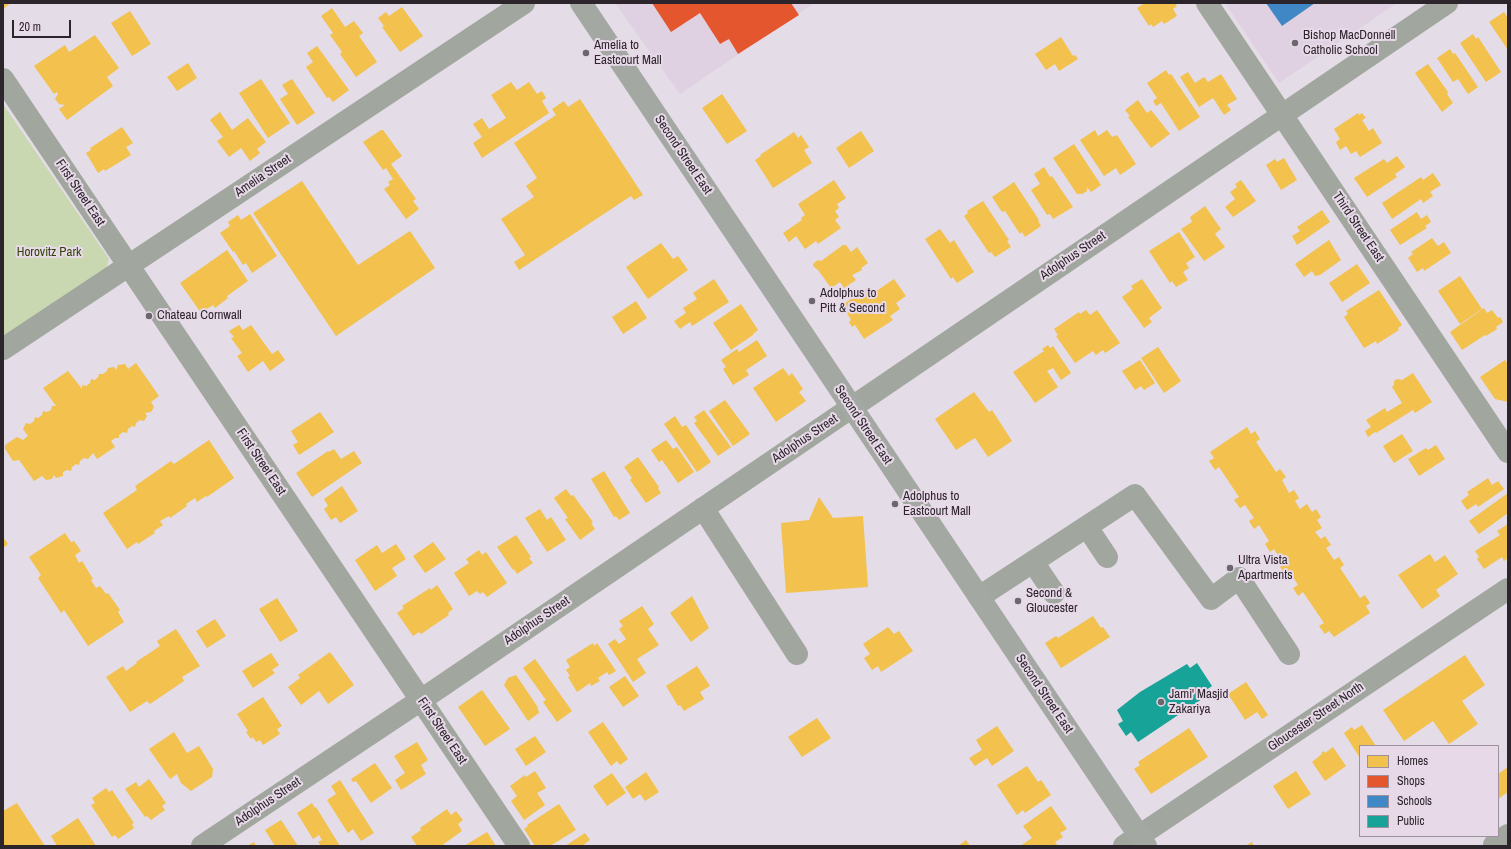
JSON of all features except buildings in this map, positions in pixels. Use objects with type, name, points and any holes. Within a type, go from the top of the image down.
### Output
[{"type":"main road","name":"Second Street East","points":[[581,3],[979,597],[1136,843]]},
{"type":"street","name":"Amelia Street","points":[[3,350],[524,3]]},
{"type":"street","name":"Third Street East","points":[[1207,3],[1508,452]]},
{"type":"street","name":"Adolphus Street","points":[[202,846],[421,700],[1447,3]]},
{"type":"street","name":"First Street East","points":[[3,79],[519,846]]},
{"type":"street","points":[[979,597],[1136,495],[1211,599],[1239,578],[1289,654]]},
{"type":"street","points":[[703,508],[796,654]]},
{"type":"street","points":[[1087,527],[1107,557]]},
{"type":"street","points":[[1033,562],[1054,593]]},
{"type":"street","name":"Gloucester Street North","points":[[1136,843],[1508,589]]},
{"type":"street","points":[[1495,846],[1494,845],[1508,835]]},
{"type":"shaded area","points":[[615,3],[814,3],[680,94]]},
{"type":"shaded area","name":"Bishop MacDonnell Catholic School","points":[[1225,3],[1397,3],[1279,83]]},
{"type":"green space","name":"Horovitz Park","points":[[3,104],[109,259],[105,273],[3,340]]},
{"type":"place","name":"Bishop MacDonnell Catholic School","points":[[1295,43]]},
{"type":"place","name":"Amelia to Eastcourt Mall","points":[[586,53]]},
{"type":"place","name":"Adolphus to Pitt & Second","points":[[812,301]]},
{"type":"place","name":"Chateau Cornwall","points":[[149,316]]},
{"type":"place","name":"Adolphus to Eastcourt Mall","points":[[895,504]]},
{"type":"place","name":"Ultra Vista Apartments","points":[[1230,568]]},
{"type":"place","name":"Second & Gloucester","points":[[1018,601]]},
{"type":"place","name":"Jami' Masjid Zakariya","points":[[1161,702]]}]
